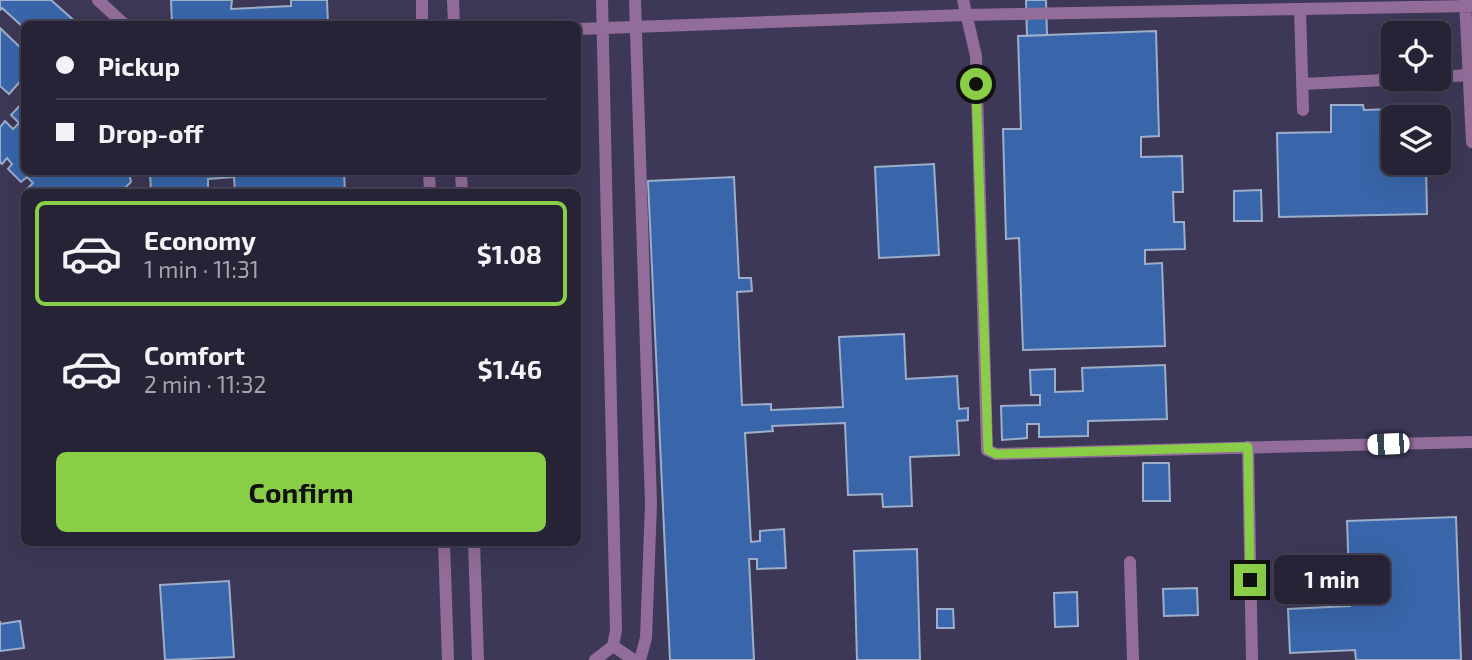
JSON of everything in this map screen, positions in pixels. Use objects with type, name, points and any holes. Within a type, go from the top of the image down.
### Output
[{"type":"lane","points":[[99,0],[121,21]]},
{"type":"lane","points":[[422,0],[422,21]]},
{"type":"lane","points":[[453,0],[454,21]]},
{"type":"lane","points":[[595,660],[613,646],[616,630],[602,0]]},
{"type":"lane","points":[[635,0],[651,504],[646,638],[640,660]]},
{"type":"lane","points":[[962,0],[976,56],[988,450],[996,454],[1472,442]]},
{"type":"lane","points":[[581,29],[965,15],[1468,4],[1472,142]]},
{"type":"lane","points":[[1300,9],[1303,110]]},
{"type":"lane","points":[[1451,76],[1469,75]]},
{"type":"lane","points":[[1302,84],[1381,80]]},
{"type":"lane","points":[[1248,447],[1252,660]]},
{"type":"lane","points":[[444,546],[448,660]]},
{"type":"lane","points":[[474,546],[478,660]]},
{"type":"lane","points":[[1130,562],[1133,660]]},
{"type":"lane","points":[[613,646],[634,660]]},
{"type":"shaded area","points":[[0,0],[1472,0],[1472,660],[0,660]]},
{"type":"building","points":[[0,0],[51,0],[75,21],[21,21],[21,25],[2,8],[0,10]]},
{"type":"building","points":[[171,0],[232,0],[231,9],[291,6],[291,0],[327,0],[328,21],[172,21]]},
{"type":"building","points":[[1026,0],[1046,0],[1047,35],[1027,36]]},
{"type":"building","points":[[0,28],[21,48],[21,80],[9,94],[0,86]]},
{"type":"building","points":[[1156,31],[1159,136],[1141,137],[1141,157],[1182,156],[1183,192],[1173,192],[1174,222],[1184,222],[1185,249],[1145,250],[1145,264],[1162,263],[1165,346],[1023,350],[1019,238],[1006,239],[1003,129],[1021,129],[1018,36]]},
{"type":"building","points":[[21,104],[21,175],[130,175],[131,182],[124,189],[27,189],[33,183],[27,177],[21,182],[8,169],[12,164],[7,158],[2,164],[0,162],[0,127],[5,121],[13,129],[19,123],[11,115]]},
{"type":"building","points":[[1331,105],[1363,105],[1364,110],[1381,109],[1381,175],[1426,175],[1427,214],[1279,217],[1277,133],[1331,132]]},
{"type":"building","points":[[934,164],[939,255],[879,258],[875,167]]},
{"type":"building","points":[[150,175],[344,175],[345,189],[235,189],[234,177],[208,179],[208,189],[151,189]]},
{"type":"building","points":[[734,177],[739,278],[751,278],[752,291],[737,292],[742,405],[771,404],[771,410],[843,407],[839,337],[904,334],[906,379],[957,376],[959,409],[968,408],[968,420],[957,421],[959,455],[910,457],[912,506],[883,507],[882,494],[848,495],[845,423],[772,426],[773,431],[745,433],[751,542],[760,541],[760,531],[784,529],[786,568],[757,569],[757,559],[749,559],[754,660],[670,660],[648,181]]},
{"type":"building","points":[[1261,190],[1262,221],[1234,221],[1234,191]]},
{"type":"building","points":[[1165,365],[1167,419],[1088,421],[1088,436],[1039,437],[1039,424],[1027,424],[1027,438],[1002,440],[1001,406],[1040,405],[1040,395],[1031,395],[1030,370],[1055,369],[1055,392],[1083,391],[1082,368]]},
{"type":"building","points":[[1143,463],[1169,463],[1170,501],[1143,501]]},
{"type":"building","points":[[1456,517],[1461,660],[1356,660],[1355,650],[1290,653],[1288,609],[1350,606],[1347,521]]},
{"type":"building","points":[[917,549],[920,660],[857,660],[854,551]]},
{"type":"building","points":[[229,581],[234,657],[165,660],[160,585]]},
{"type":"building","points":[[1197,588],[1198,615],[1164,616],[1163,589]]},
{"type":"building","points":[[1077,592],[1078,626],[1055,627],[1054,593]]},
{"type":"building","points":[[937,609],[953,609],[954,628],[937,628]]},
{"type":"building","points":[[20,621],[24,648],[0,651],[0,624]]},
{"type":"route","points":[[976,84],[985,444],[988,450],[996,454],[1248,447],[1250,580]]}]
